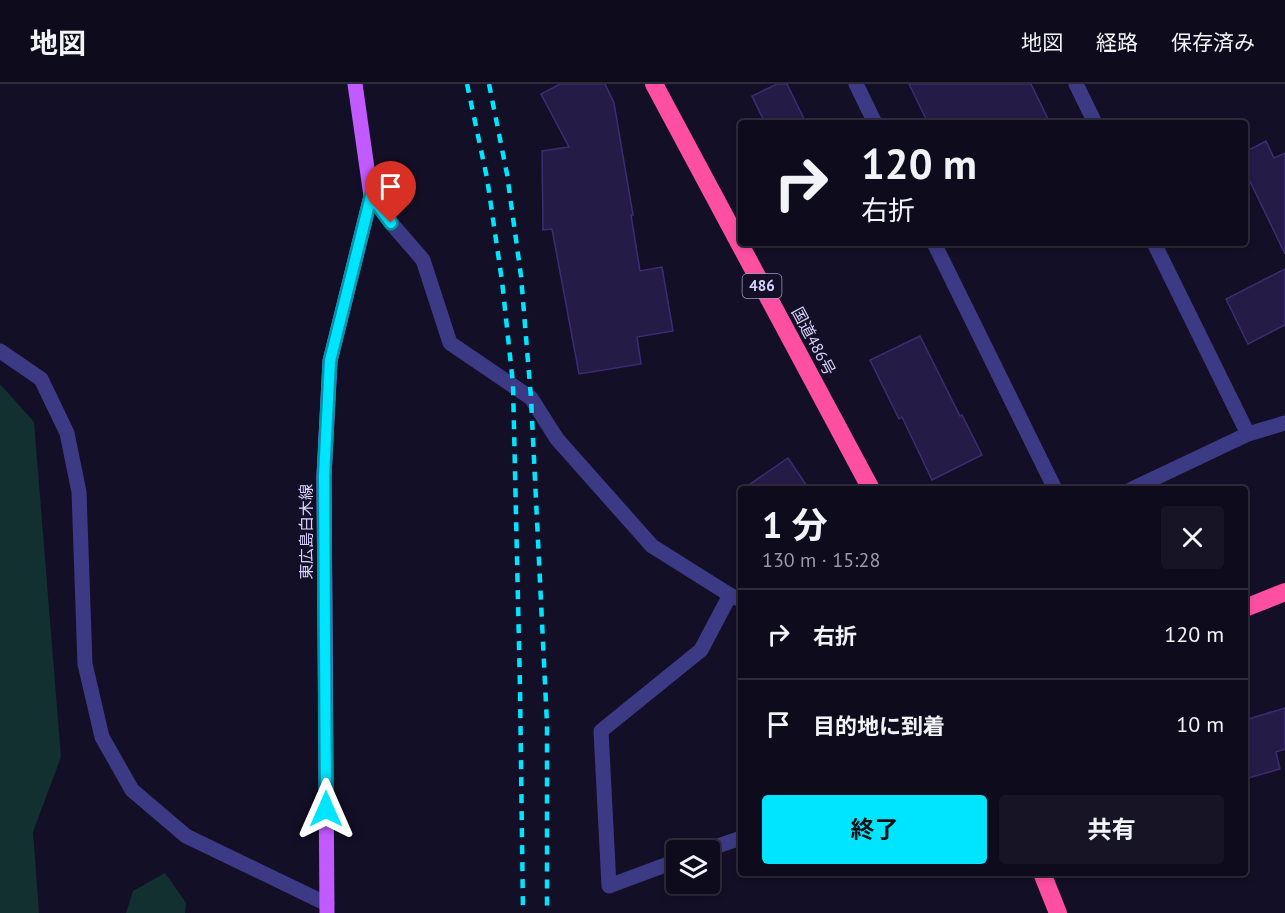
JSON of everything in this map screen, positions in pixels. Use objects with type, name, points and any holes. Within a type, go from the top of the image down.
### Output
[{"type":"highway","name":"国道486号","points":[[654,84],[738,241]]},
{"type":"highway","name":"国道486号","points":[[741,246],[869,486]]},
{"type":"highway","points":[[1248,607],[1285,592]]},
{"type":"highway","points":[[1043,876],[1058,913]]},
{"type":"main road","name":"東広島白木線","points":[[327,908],[324,476],[330,361],[371,196],[355,84]]},
{"type":"street","points":[[856,84],[874,120]]},
{"type":"street","points":[[1076,84],[1094,120]]},
{"type":"street","points":[[371,196],[423,260],[450,343],[531,398],[557,439],[652,546],[736,597],[701,650],[601,731],[609,886],[666,865]]},
{"type":"street","points":[[935,246],[1054,486]]},
{"type":"street","points":[[1155,246],[1248,434]]},
{"type":"street","points":[[0,351],[41,379],[67,433],[78,492],[85,664],[102,737],[132,790],[186,836],[327,908]]},
{"type":"street","points":[[1138,486],[1248,434],[1285,423]]},
{"type":"street","points":[[720,845],[738,839]]},
{"type":"green space","points":[[0,384],[34,422],[61,757],[33,832],[39,913],[0,913]]},
{"type":"green space","points":[[165,873],[186,903],[185,913],[126,913],[133,891]]},
{"type":"building","points":[[560,84],[605,84],[614,103],[640,271],[662,267],[673,331],[637,337],[641,364],[579,374],[552,229],[543,230],[542,151],[569,147],[541,94]]},
{"type":"building","points":[[777,84],[787,84],[805,120],[764,120],[752,96]]},
{"type":"building","points":[[909,84],[1031,84],[1049,120],[927,120]]},
{"type":"building","points":[[1266,141],[1274,158],[1285,153],[1285,254],[1248,177],[1248,150]]},
{"type":"building","points":[[1285,269],[1285,325],[1248,344],[1226,299]]},
{"type":"building","points":[[920,336],[982,455],[932,480],[902,417],[899,419],[870,360]]},
{"type":"building","points":[[788,458],[807,486],[747,486]]},
{"type":"building","points":[[1285,708],[1285,749],[1276,752],[1280,769],[1248,778],[1248,719]]},
{"type":"railway","points":[[467,84],[487,178],[502,281],[513,384],[523,913]]},
{"type":"railway","points":[[489,84],[507,174],[521,276],[531,398],[547,724],[547,913]]},
{"type":"route","points":[[326,809],[324,476],[330,361],[371,196],[391,223]]}]
